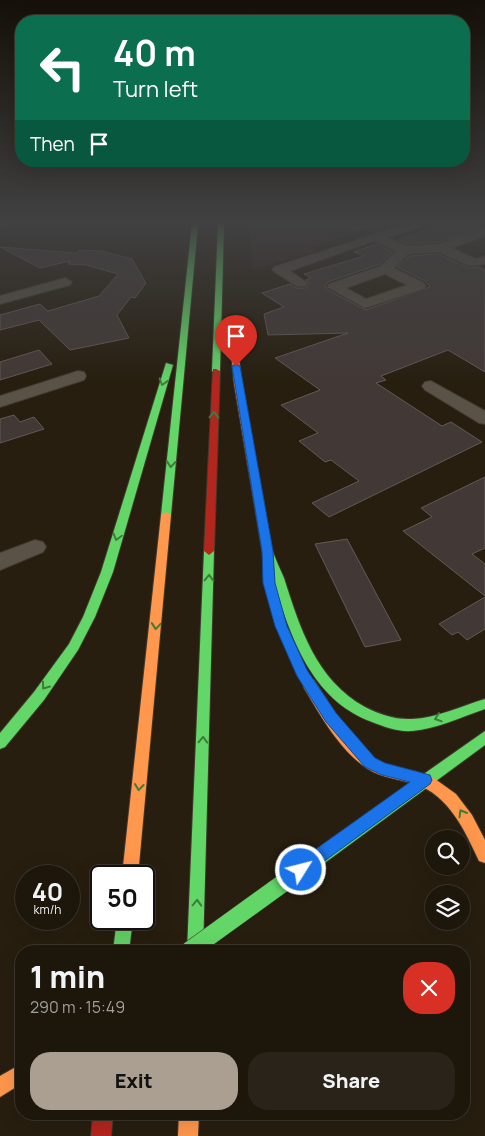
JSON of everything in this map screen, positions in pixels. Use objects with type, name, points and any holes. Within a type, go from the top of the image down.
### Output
[{"type":"main road","points":[[131,865],[190,277]]},
{"type":"main road","points":[[195,945],[219,277]]},
{"type":"main road","points":[[219,285],[228,299],[238,384],[268,551],[291,621],[307,657],[322,682],[344,703],[384,722],[415,726],[485,704]]},
{"type":"main road","points":[[0,743],[39,696],[74,647],[89,617],[107,572],[170,362],[184,338]]},
{"type":"main road","points":[[268,551],[269,583],[278,617]]},
{"type":"main road","points":[[288,641],[295,657]]},
{"type":"main road","points":[[302,672],[331,718],[370,762],[382,769],[425,780],[444,789],[454,800],[485,856]]},
{"type":"main road","points":[[197,945],[485,737]]},
{"type":"main road","points":[[123,945],[124,930]]},
{"type":"main road","points":[[0,1087],[15,1077]]},
{"type":"main road","points":[[101,1136],[102,1120]]},
{"type":"main road","points":[[188,1136],[189,1120]]},
{"type":"street","points":[[290,277],[300,283]]},
{"type":"street","points":[[363,277],[334,287],[365,304],[419,286],[402,277]]},
{"type":"street","points":[[0,300],[65,282]]},
{"type":"street","points":[[0,402],[78,376]]},
{"type":"street","points":[[432,386],[485,419]]},
{"type":"street","points":[[0,562],[35,547]]},
{"type":"building","points":[[115,277],[143,277],[146,283],[135,298],[131,297],[117,315],[129,338],[70,350],[39,320],[0,330],[0,315],[40,304],[48,311],[99,296]]},
{"type":"building","points":[[309,277],[342,277],[328,282],[325,286],[326,289],[366,310],[430,287],[425,281],[417,277],[485,277],[485,372],[448,350],[381,376],[386,380],[376,383],[442,426],[451,422],[482,442],[329,517],[312,503],[359,481],[331,460],[325,462],[299,441],[318,433],[281,405],[320,390],[275,358],[348,333],[268,335],[264,314],[284,307],[262,293],[290,284],[296,288],[306,288],[310,283],[306,280],[311,278]]},
{"type":"building","points":[[39,350],[52,364],[0,380],[0,362]]},
{"type":"building","points":[[14,415],[20,422],[34,417],[44,429],[0,443],[0,419]]},
{"type":"building","points":[[485,477],[485,548],[472,554],[485,564],[485,596],[403,531],[432,517],[421,508]]},
{"type":"building","points":[[347,539],[401,640],[365,647],[315,544]]},
{"type":"building","points":[[485,597],[485,629],[467,640],[458,632],[452,635],[439,624]]},
{"type":"traffic: fast","points":[[166,515],[190,277]]},
{"type":"traffic: fast","points":[[216,371],[219,277]]},
{"type":"traffic: fast","points":[[0,743],[39,696],[74,647],[89,617],[107,572],[169,365]]},
{"type":"traffic: fast","points":[[267,550],[300,641],[309,659],[333,692],[349,705],[379,719],[406,725],[429,722],[485,704]]},
{"type":"traffic: fast","points":[[195,945],[209,551]]},
{"type":"traffic: fast","points":[[286,881],[485,737]]},
{"type":"traffic: fast","points":[[197,945],[286,881]]},
{"type":"traffic: fast","points":[[122,945],[124,930]]},
{"type":"traffic: slow","points":[[231,325],[238,383],[267,550]]},
{"type":"traffic: slow","points":[[131,865],[166,515]]},
{"type":"traffic: slow","points":[[309,684],[343,737],[370,763],[386,771],[430,783],[451,799],[466,820],[485,856]]},
{"type":"traffic: slow","points":[[0,1087],[15,1077]]},
{"type":"traffic: slow","points":[[188,1136],[189,1120]]},
{"type":"traffic: jam","points":[[209,551],[216,371]]},
{"type":"traffic: jam","points":[[101,1136],[102,1120]]},
{"type":"route","points":[[236,366],[268,551],[269,583],[281,626],[302,672],[331,718],[365,758],[382,769],[425,780],[301,870]]}]
